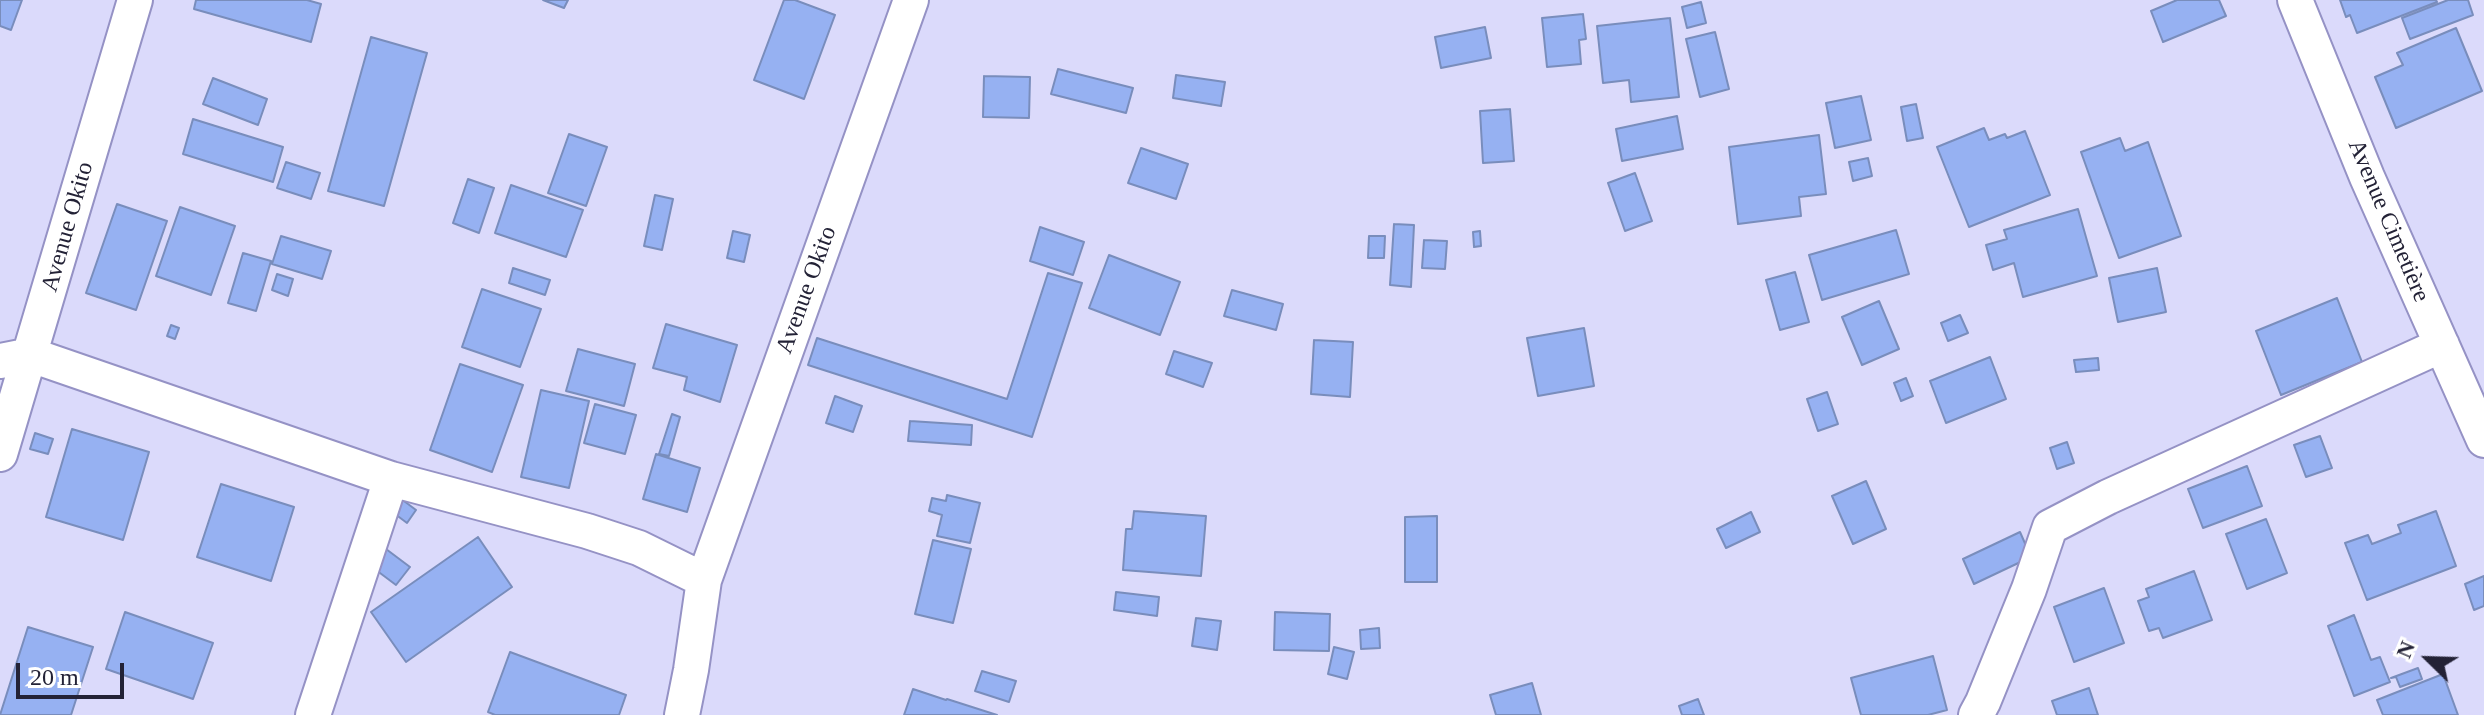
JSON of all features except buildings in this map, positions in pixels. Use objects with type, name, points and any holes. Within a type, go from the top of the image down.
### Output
[{"type":"street","name":"Avenue Okito","points":[[0,454],[16,358],[135,0]]},
{"type":"street","name":"Avenue Okito","points":[[682,715],[704,580],[911,0]]},
{"type":"street","name":"Avenue Cimetière","points":[[2295,0],[2367,177],[2484,440]]},
{"type":"street","points":[[1976,715],[2029,589],[2050,527],[2108,497],[2442,345]]},
{"type":"street","points":[[16,358],[391,479],[587,531],[639,548],[704,580]]},
{"type":"street","points":[[313,715],[391,479]]}]
